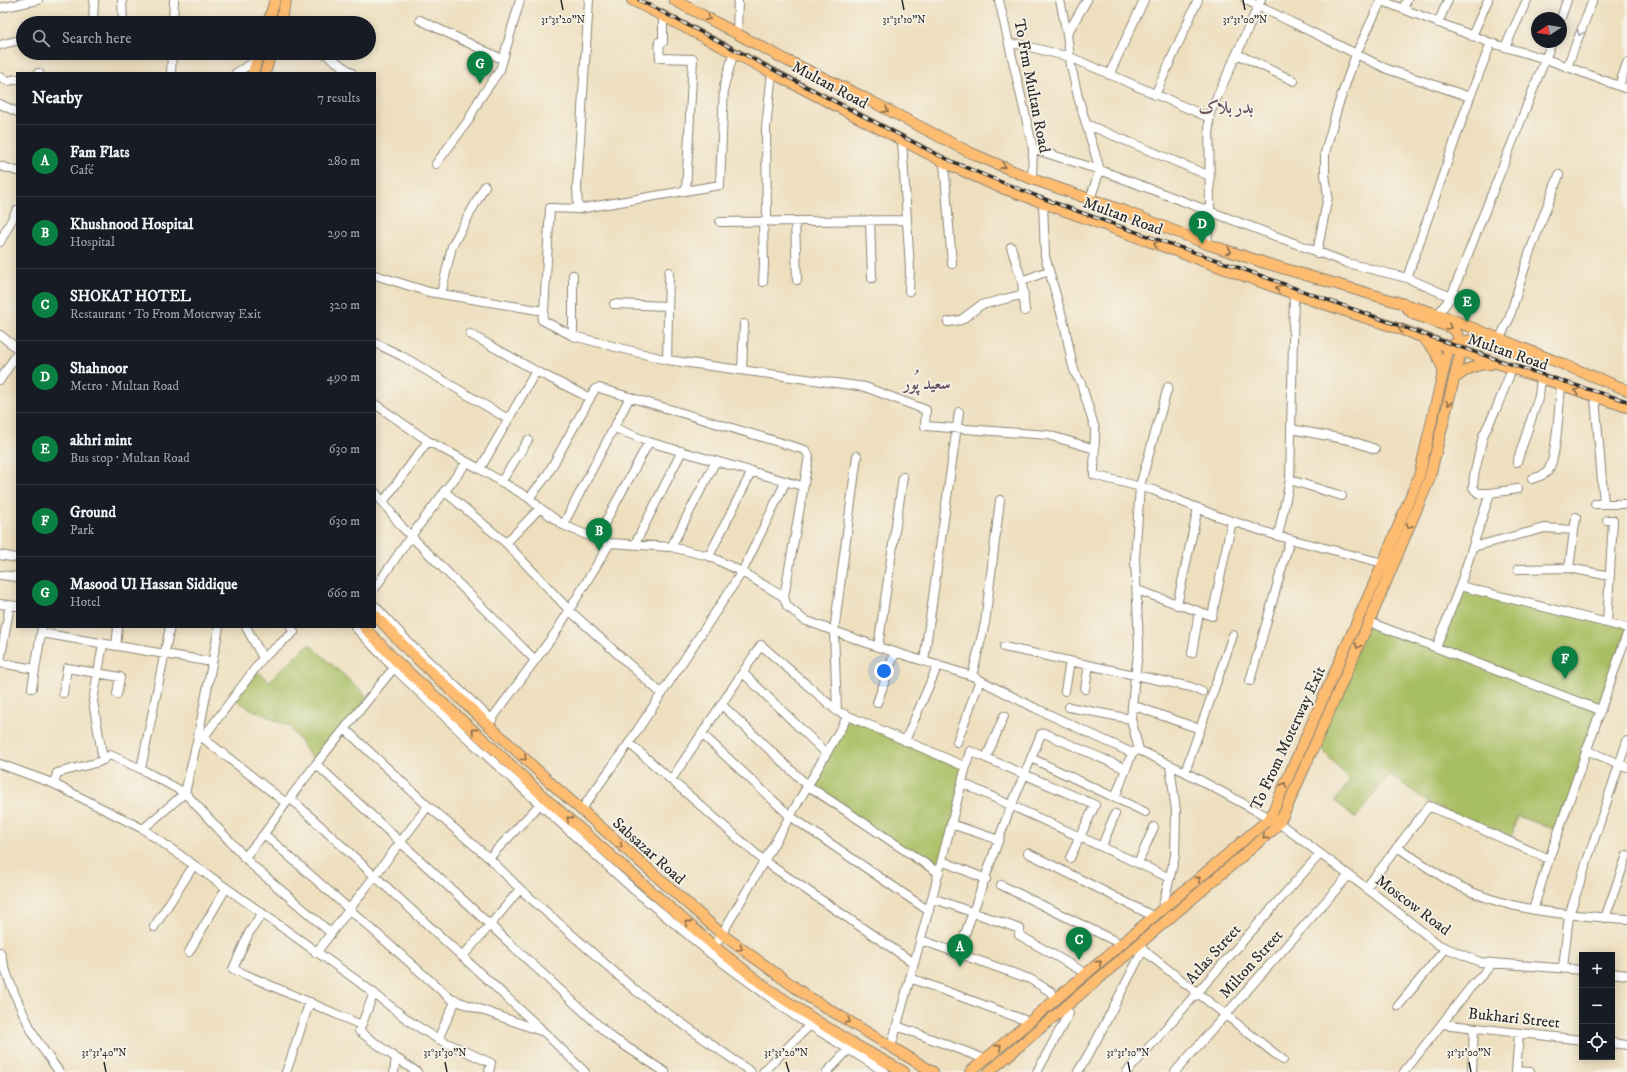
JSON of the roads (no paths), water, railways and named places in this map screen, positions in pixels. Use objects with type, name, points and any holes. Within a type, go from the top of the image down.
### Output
[{"type":"main road","points":[[270,16],[275,0]]},
{"type":"main road","points":[[282,16],[286,0]]},
{"type":"main road","name":"Multan Road","points":[[632,0],[944,162],[994,185],[1294,294],[1449,347],[1460,347],[1512,369],[1627,408]]},
{"type":"main road","name":"Multan Road","points":[[674,0],[788,61],[859,95],[928,132],[971,153],[1032,179],[1090,198],[1207,244],[1265,263],[1438,314],[1627,390]]},
{"type":"main road","points":[[253,72],[256,60]]},
{"type":"main road","points":[[265,72],[269,60]]},
{"type":"main road","points":[[1403,303],[1413,314],[1453,329],[1457,333],[1460,347],[1471,340],[1530,357],[1545,357]]},
{"type":"main road","points":[[1423,337],[1435,352],[1444,371]]},
{"type":"main road","name":"To From Moterway Exit","points":[[970,1072],[1270,818],[1383,563],[1419,476],[1449,347]]},
{"type":"main road","name":"To From Moterway Exit","points":[[989,1072],[1141,947],[1279,823],[1369,622],[1429,480],[1455,378],[1460,347]]},
{"type":"main road","points":[[1455,378],[1466,370],[1480,364],[1499,364]]},
{"type":"main road","name":"Sabsazar Road","points":[[376,616],[409,650],[490,722],[504,739],[581,810],[723,935],[807,996],[933,1072]]},
{"type":"main road","name":"Sabsazar Road","points":[[365,628],[396,666],[495,750],[542,801],[713,950],[767,988],[812,1023],[887,1069],[904,1072]]},
{"type":"main road","points":[[495,750],[504,739]]},
{"type":"street","points":[[0,8],[38,0]]},
{"type":"street","points":[[93,16],[94,0]]},
{"type":"street","points":[[122,0],[123,16]]},
{"type":"street","points":[[173,16],[174,0]]},
{"type":"street","points":[[436,164],[468,121],[479,100],[500,70],[520,0]]},
{"type":"street","points":[[578,209],[577,187],[589,0]]},
{"type":"street","points":[[737,33],[738,0]]},
{"type":"street","name":"To Frm Multan Road","points":[[999,0],[1033,149],[1032,179]]},
{"type":"street","points":[[1060,0],[1078,96],[1100,170],[1090,198]]},
{"type":"street","points":[[1067,34],[1087,0]]},
{"type":"street","points":[[1109,75],[1144,0]]},
{"type":"street","points":[[1155,95],[1198,0]]},
{"type":"street","points":[[1246,0],[1260,3],[1387,69],[1470,97]]},
{"type":"street","points":[[1317,252],[1328,196],[1325,174],[1325,153],[1337,110],[1356,54],[1380,0],[1491,43],[1546,59],[1627,89]]},
{"type":"street","points":[[1403,9],[1407,0]]},
{"type":"street","points":[[1438,23],[1448,0]]},
{"type":"street","points":[[1472,36],[1488,0]]},
{"type":"street","points":[[1505,47],[1527,0]]},
{"type":"street","points":[[1563,12],[1568,0]]},
{"type":"street","points":[[1567,67],[1593,0]]},
{"type":"street","points":[[1207,244],[1210,212],[1210,115],[1260,3]]},
{"type":"street","points":[[663,15],[663,42],[659,42],[660,58],[693,59],[686,191]]},
{"type":"street","points":[[420,20],[502,59]]},
{"type":"street","points":[[0,45],[16,41]]},
{"type":"street","points":[[1407,278],[1470,97],[1491,43]]},
{"type":"street","points":[[1010,45],[1018,44],[1070,56],[1109,75],[1210,118]]},
{"type":"street","points":[[1438,314],[1451,298],[1550,48]]},
{"type":"street","points":[[734,52],[724,86],[720,185],[578,209],[550,208],[544,311],[542,320],[573,336],[667,360],[865,387],[926,410],[925,426],[1048,435],[1095,449]]},
{"type":"street","points":[[1237,54],[1294,81]]},
{"type":"street","points":[[171,72],[172,60]]},
{"type":"street","points":[[237,72],[253,60]]},
{"type":"street","points":[[334,60],[351,72]]},
{"type":"street","points":[[1619,86],[1627,63]]},
{"type":"street","points":[[763,282],[766,128],[772,72]]},
{"type":"street","points":[[0,77],[8,81],[16,79]]},
{"type":"street","points":[[0,104],[16,112]]},
{"type":"street","points":[[1086,124],[1210,176]]},
{"type":"street","points":[[902,140],[910,269],[909,291]]},
{"type":"street","points":[[1033,149],[1100,170],[1347,264],[1407,278],[1451,298]]},
{"type":"street","points":[[944,162],[952,264]]},
{"type":"street","points":[[0,167],[16,171]]},
{"type":"street","points":[[1500,338],[1509,320],[1529,254],[1559,175]]},
{"type":"street","points":[[441,294],[452,246],[485,186]]},
{"type":"street","points":[[1042,203],[1044,256],[1065,327],[1075,373],[1080,383],[1095,429],[1094,475],[1154,490],[1232,521],[1278,536],[1383,563]]},
{"type":"street","points":[[0,242],[16,212]]},
{"type":"street","points":[[870,220],[872,278]]},
{"type":"street","points":[[720,222],[907,220]]},
{"type":"street","points":[[795,221],[797,280]]},
{"type":"street","points":[[1011,247],[1022,281],[1025,310]]},
{"type":"street","points":[[1022,281],[1048,271]]},
{"type":"street","points":[[667,360],[669,272]]},
{"type":"street","points":[[376,275],[429,292],[544,311]]},
{"type":"street","points":[[573,276],[573,336]]},
{"type":"street","points":[[948,322],[961,320],[981,305],[1024,294]]},
{"type":"street","points":[[1278,536],[1290,480],[1294,294]]},
{"type":"street","points":[[614,304],[668,306]]},
{"type":"street","points":[[742,370],[744,324]]},
{"type":"street","points":[[470,334],[536,371],[590,398]]},
{"type":"street","points":[[0,335],[16,347]]},
{"type":"street","points":[[376,343],[402,356],[508,419]]},
{"type":"street","points":[[0,380],[16,356]]},
{"type":"street","points":[[1512,369],[1497,407],[1483,436],[1473,487],[1478,493],[1518,489]]},
{"type":"street","points":[[480,469],[536,371]]},
{"type":"street","points":[[1517,462],[1539,396],[1541,379]]},
{"type":"street","points":[[1532,479],[1547,472],[1551,466],[1554,454],[1561,386]]},
{"type":"street","points":[[1115,798],[1126,769],[1136,751],[1131,719],[1139,646],[1135,559],[1140,486],[1168,387]]},
{"type":"street","points":[[376,405],[428,441],[529,498],[563,525],[596,539],[610,543],[671,547],[709,556],[742,572],[784,597],[802,486],[809,456],[805,450],[630,397],[595,388],[546,477],[529,498]]},
{"type":"street","points":[[563,525],[630,397]]},
{"type":"street","points":[[1595,398],[1600,504],[1627,504]]},
{"type":"street","points":[[924,661],[959,412]]},
{"type":"street","points":[[614,428],[649,442],[802,486]]},
{"type":"street","points":[[1291,429],[1349,440],[1375,449]]},
{"type":"street","points":[[501,482],[528,440]]},
{"type":"street","points":[[383,502],[428,441]]},
{"type":"street","points":[[596,539],[649,442]]},
{"type":"street","points":[[635,544],[682,451]]},
{"type":"street","points":[[837,711],[834,632],[858,456]]},
{"type":"street","points":[[671,547],[716,461]]},
{"type":"street","points":[[376,587],[411,536],[467,462]]},
{"type":"street","points":[[709,556],[752,471]]},
{"type":"street","points":[[878,647],[903,477]]},
{"type":"street","points":[[1290,480],[1342,496]]},
{"type":"street","points":[[581,810],[629,743],[742,572],[786,481]]},
{"type":"street","points":[[444,491],[506,543],[569,610],[662,694]]},
{"type":"street","points":[[376,493],[402,527],[535,660]]},
{"type":"street","points":[[1436,648],[1460,586],[1490,493]]},
{"type":"street","points":[[972,676],[985,622],[1000,500]]},
{"type":"street","points":[[506,543],[540,508]]},
{"type":"street","points":[[1177,605],[1198,508]]},
{"type":"street","points":[[1569,568],[1576,516]]},
{"type":"street","points":[[1607,520],[1613,520],[1608,623]]},
{"type":"street","points":[[1137,590],[1212,616],[1232,521]]},
{"type":"street","points":[[1473,547],[1545,528],[1574,530]]},
{"type":"street","points":[[1250,681],[1290,539]]},
{"type":"street","points":[[376,607],[411,645],[490,722],[556,632],[610,543]]},
{"type":"street","points":[[0,555],[16,558]]},
{"type":"street","points":[[1518,569],[1569,568],[1610,576]]},
{"type":"street","points":[[0,575],[16,578]]},
{"type":"street","points":[[1460,586],[1627,628]]},
{"type":"street","name":"Moscow Road","points":[[784,597],[787,606],[804,620],[878,647],[972,676],[1035,708],[1185,772],[1279,823],[1439,945],[1480,962],[1579,970]]},
{"type":"street","points":[[0,604],[13,606],[0,662],[35,669]]},
{"type":"street","points":[[1192,652],[1199,612]]},
{"type":"street","points":[[1369,622],[1600,710]]},
{"type":"street","points":[[116,646],[118,628]]},
{"type":"street","points":[[141,769],[170,628]]},
{"type":"street","points":[[143,829],[185,793],[200,738],[219,628]]},
{"type":"street","points":[[247,628],[263,658]]},
{"type":"street","points":[[200,738],[263,658],[294,632],[291,628]]},
{"type":"street","points":[[355,628],[542,801],[489,858]]},
{"type":"street","points":[[32,688],[42,630],[103,644],[212,662]]},
{"type":"street","points":[[1534,910],[1549,859],[1627,634]]},
{"type":"street","points":[[1185,772],[1233,635]]},
{"type":"street","points":[[103,644],[93,701],[103,760]]},
{"type":"street","points":[[671,780],[762,645],[837,711],[966,767]]},
{"type":"street","points":[[1004,647],[1192,687],[1202,692]]},
{"type":"street","points":[[877,703],[895,652]]},
{"type":"street","points":[[1065,691],[1070,661]]},
{"type":"street","points":[[905,741],[938,665]]},
{"type":"street","points":[[1085,689],[1089,665]]},
{"type":"street","points":[[244,858],[264,834],[316,764],[396,666]]},
{"type":"street","points":[[63,693],[67,668],[120,678],[117,694]]},
{"type":"street","points":[[743,673],[826,753]]},
{"type":"street","points":[[957,742],[980,680]]},
{"type":"street","points":[[722,704],[807,785],[939,873]]},
{"type":"street","points":[[1132,705],[1200,729]]},
{"type":"street","points":[[1069,707],[1131,719]]},
{"type":"street","points":[[713,950],[848,716]]},
{"type":"street","points":[[986,758],[1004,716]]},
{"type":"street","points":[[345,729],[428,806],[489,858],[520,889],[636,991],[751,1072]]},
{"type":"street","points":[[958,954],[1011,806],[1041,734],[1044,733],[1126,769]]},
{"type":"street","points":[[702,734],[790,816],[929,911]]},
{"type":"street","points":[[200,738],[288,800],[463,956],[585,1072]]},
{"type":"street","points":[[1563,968],[1569,915],[1627,742]]},
{"type":"street","points":[[629,743],[764,861],[914,963]]},
{"type":"street","points":[[1586,750],[1627,767]]},
{"type":"street","points":[[891,1047],[929,911],[970,751],[1095,805],[1070,858]]},
{"type":"street","points":[[54,784],[57,773],[99,762],[110,755],[141,769],[185,793],[244,858],[331,933]]},
{"type":"street","points":[[1031,758],[1145,812]]},
{"type":"street","points":[[0,764],[54,784],[143,829],[374,993],[412,1022],[438,1039],[491,1063],[489,1072]]},
{"type":"street","points":[[316,764],[491,924],[610,1036],[665,1072]]},
{"type":"street","points":[[1162,909],[1175,856],[1176,811],[1170,765]]},
{"type":"street","points":[[962,783],[1170,878]]},
{"type":"street","points":[[316,953],[428,806]]},
{"type":"street","points":[[1366,888],[1429,806],[1549,859]]},
{"type":"street","points":[[1102,846],[1115,814]]},
{"type":"street","points":[[951,824],[999,840]]},
{"type":"street","points":[[1138,863],[1154,827]]},
{"type":"street","points":[[264,834],[451,998],[544,1032]]},
{"type":"street","points":[[1397,847],[1457,885],[1502,903],[1534,910],[1569,915],[1627,919]]},
{"type":"street","points":[[1028,853],[1153,916]]},
{"type":"street","name":"Atlas Street","points":[[1127,1072],[1320,854]]},
{"type":"street","points":[[1605,918],[1627,855]]},
{"type":"street","points":[[942,861],[986,879]]},
{"type":"street","points":[[154,927],[194,865]]},
{"type":"street","name":"Milton Street","points":[[1175,1072],[1349,876]]},
{"type":"street","points":[[1001,885],[1121,944]]},
{"type":"street","points":[[189,952],[226,888]]},
{"type":"street","points":[[463,956],[520,889]]},
{"type":"street","points":[[932,898],[1020,930],[1019,935],[1087,974]]},
{"type":"street","points":[[262,913],[249,933],[233,969],[361,1025]]},
{"type":"street","points":[[920,940],[1030,979],[1051,992],[1057,999]]},
{"type":"street","points":[[1078,1072],[1096,1041],[1141,947],[1283,1060]]},
{"type":"street","points":[[1398,1006],[1446,948]]},
{"type":"street","points":[[0,952],[2,967],[37,1040],[59,1072]]},
{"type":"street","name":"Bukhari Street","points":[[1404,1072],[1470,988],[1492,963]]},
{"type":"street","points":[[1615,973],[1627,975]]},
{"type":"street","points":[[910,978],[1030,1022]]},
{"type":"street","points":[[374,993],[358,1031],[417,1072]]},
{"type":"street","points":[[438,1039],[456,1000]]},
{"type":"street","points":[[286,1072],[310,1002]]},
{"type":"street","points":[[1037,1072],[1069,1013],[1065,1008]]},
{"type":"street","points":[[763,1072],[812,1023]]},
{"type":"street","name":"Bukhari Street","points":[[1442,1024],[1579,1040]]},
{"type":"street","points":[[897,1026],[985,1059]]},
{"type":"street","points":[[1472,1072],[1474,1028]]},
{"type":"street","points":[[1519,1033],[1516,1071],[1530,1072]]},
{"type":"street","points":[[1615,1043],[1627,1045]]},
{"type":"street","points":[[827,1072],[851,1047]]},
{"type":"street","points":[[394,1072],[396,1058]]},
{"type":"railway","points":[[639,0],[938,155],[975,171],[1049,201],[1431,337],[1627,401]]},
{"type":"place","name":"Masood Ul Hassan Siddique","points":[[480,84]]},
{"type":"place","name":"Shahnoor","points":[[1202,244]]},
{"type":"place","name":"akhri mint","points":[[1467,322]]},
{"type":"place","name":"Khushnood Hospital","points":[[599,551]]},
{"type":"place","name":"Ground","points":[[1565,679]]},
{"type":"place","name":"SHOKAT HOTEL","points":[[1079,960]]},
{"type":"place","name":"Fam Flats","points":[[960,967]]},
{"type":"district","name":"بدر بلاک","points":[[1226,108]]},
{"type":"district","name":"سعید پُور","points":[[927,384]]}]
